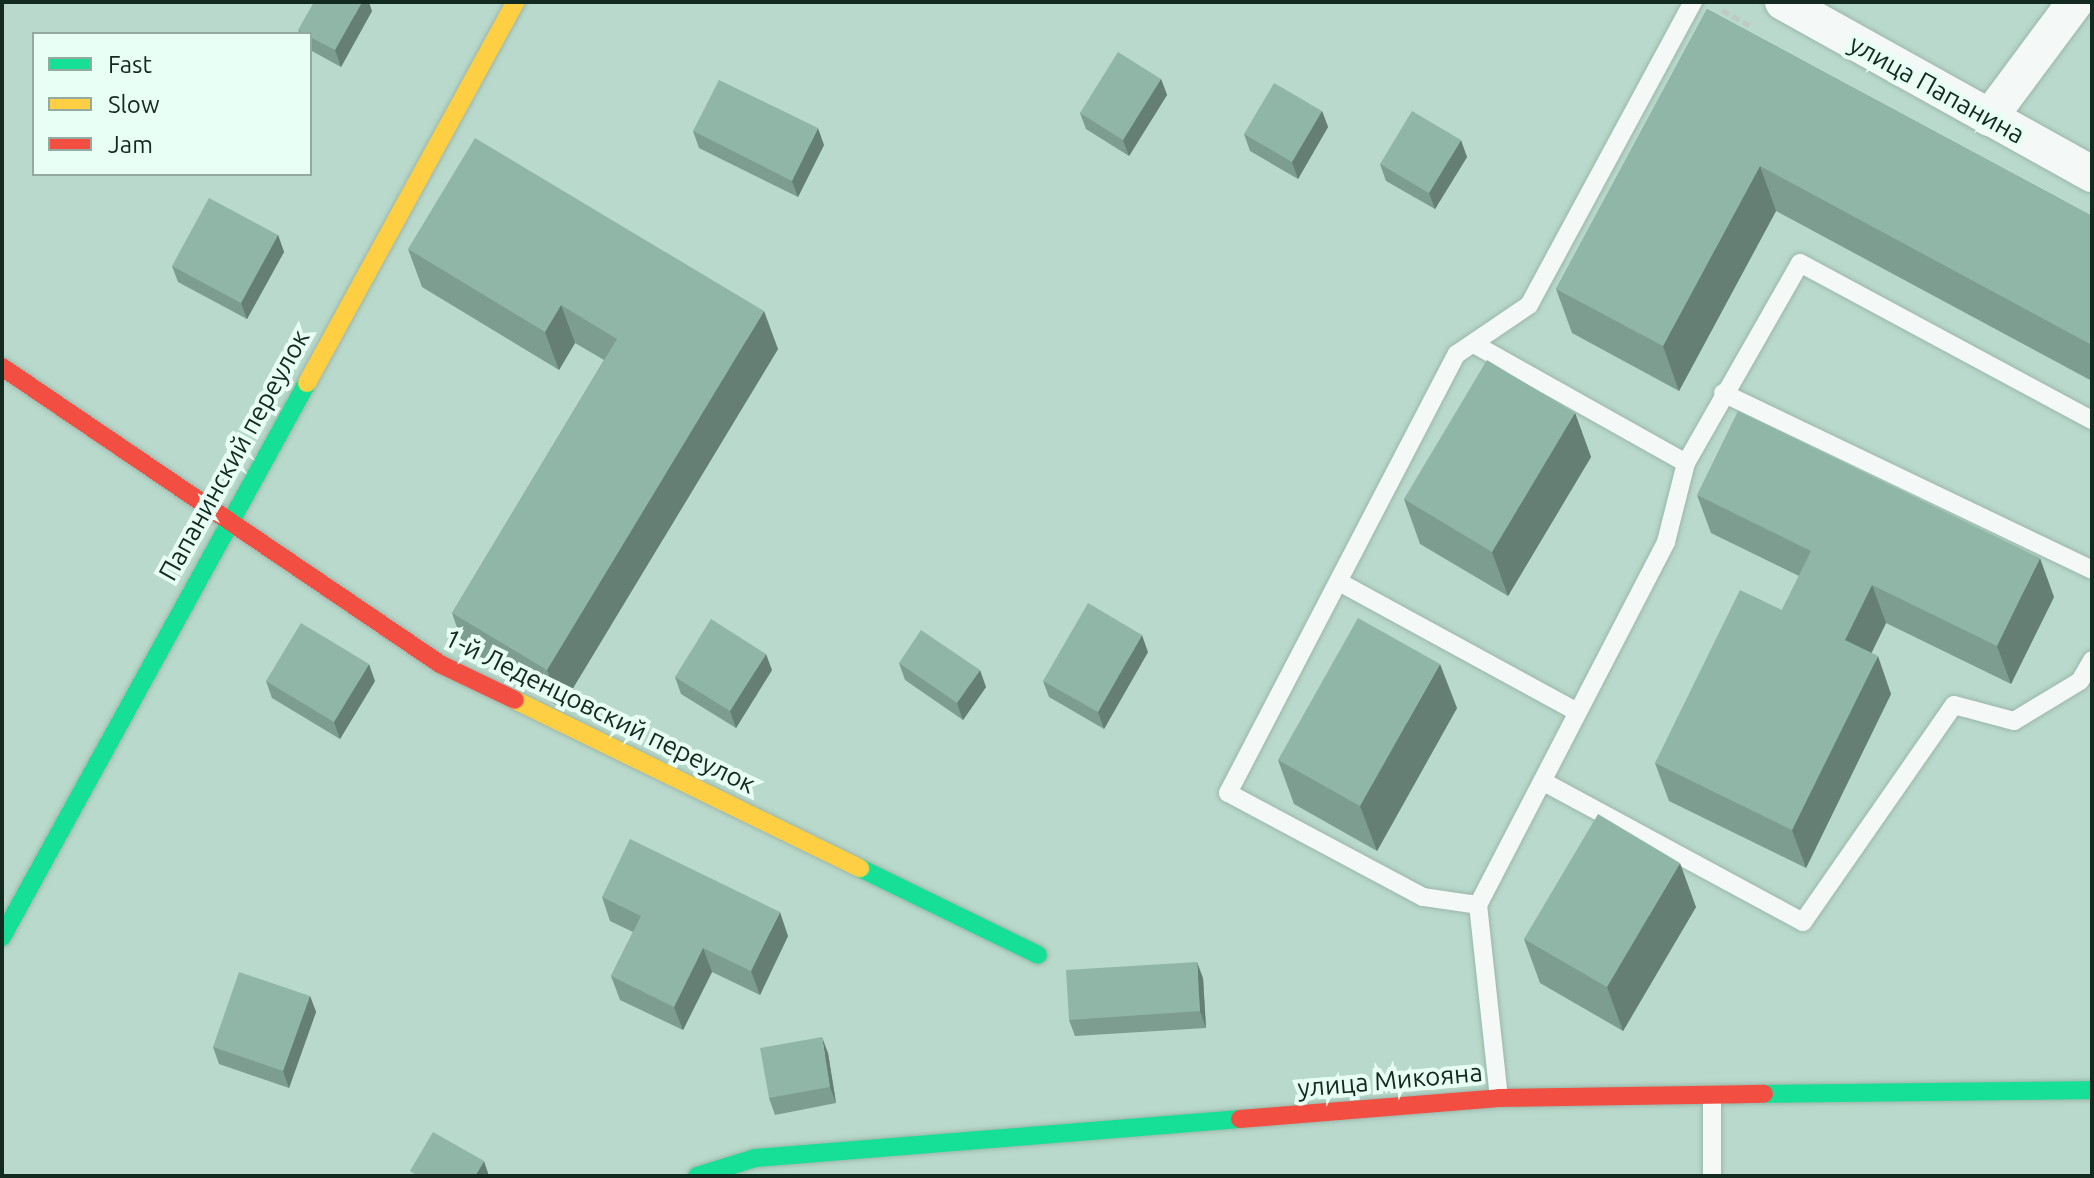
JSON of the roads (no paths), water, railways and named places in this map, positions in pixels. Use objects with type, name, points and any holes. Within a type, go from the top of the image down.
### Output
[{"type":"street","name":"Папанинский переулок","points":[[2,937],[228,517],[516,2]]},
{"type":"street","name":"улица Папанина","points":[[1783,2],[2092,174]]},
{"type":"street","points":[[1989,118],[2075,2]]},
{"type":"street","name":"1-й Леденцовский переулок","points":[[2,367],[228,517],[440,664],[1038,955]]},
{"type":"street","name":"улица Микояна","points":[[697,1176],[755,1158],[1499,1098],[1712,1098],[2092,1090]]},
{"type":"lane","points":[[1478,905],[1423,897],[1228,793],[1457,354],[1529,305],[1693,2]]},
{"type":"lane","points":[[1499,1098],[1478,905],[1666,542],[1686,463],[1723,393],[1800,263],[2092,420]]},
{"type":"lane","points":[[1474,344],[1686,463]]},
{"type":"lane","points":[[1723,393],[2092,570]]},
{"type":"lane","points":[[1339,582],[1576,711]]},
{"type":"lane","points":[[1544,782],[1803,922],[1954,705],[2014,721],[2080,681],[2092,660]]},
{"type":"lane","points":[[1712,1098],[1712,1176]]}]
